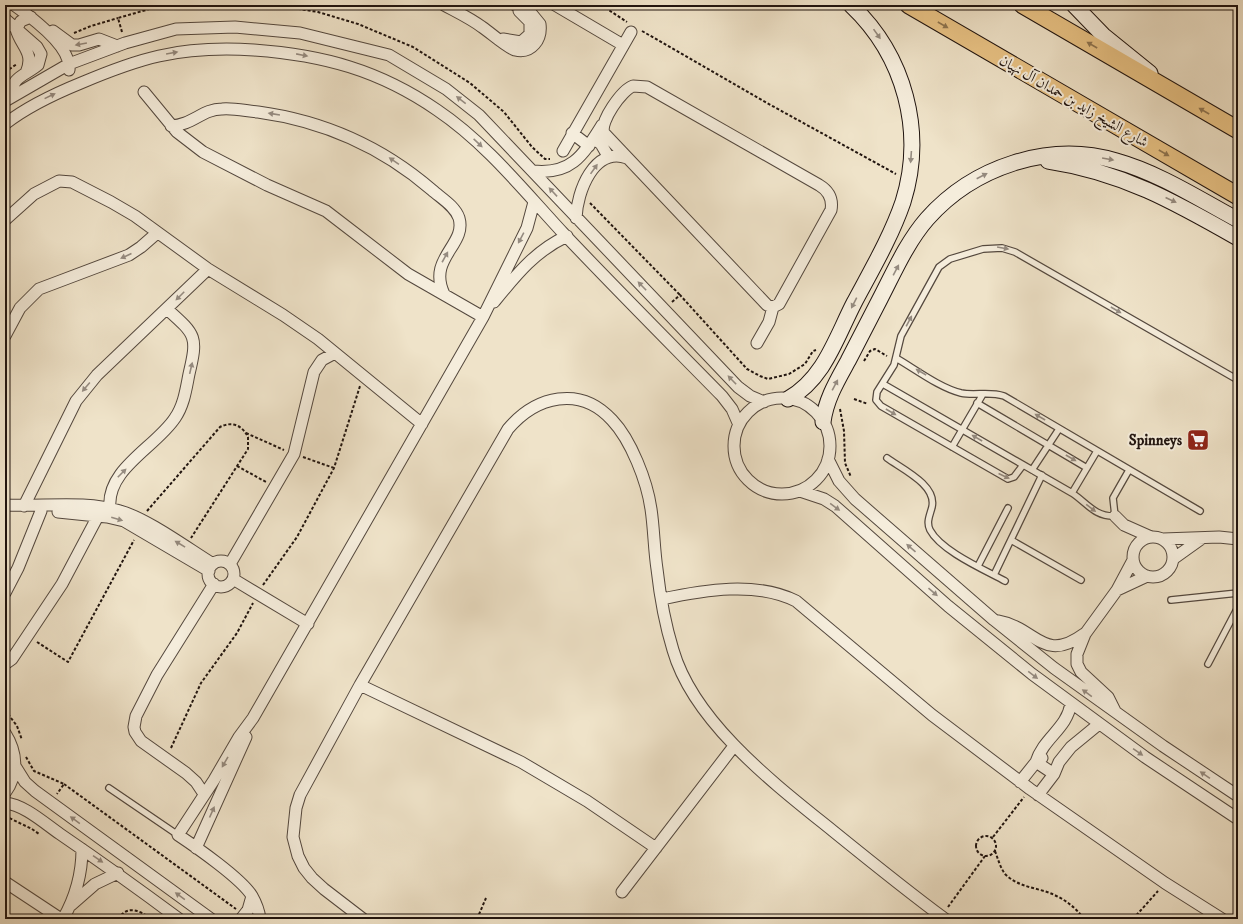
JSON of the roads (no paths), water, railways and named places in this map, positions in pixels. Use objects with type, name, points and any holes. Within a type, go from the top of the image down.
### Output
[{"type":"main road","name":"شارع الشيخ زايد بن حمدان آل نهيان","points":[[910,5],[1238,196]]},
{"type":"main road","points":[[1023,5],[1238,130]]},
{"type":"street","points":[[14,5],[43,27],[62,49],[69,64],[68,73],[40,89],[36,96],[34,105]]},
{"type":"street","points":[[444,5],[498,38],[510,48],[519,50],[533,46],[539,38],[541,29],[538,20],[531,13],[515,5]]},
{"type":"street","points":[[498,38],[517,42],[525,40],[530,34],[531,26],[528,19],[512,5]]},
{"type":"street","points":[[555,5],[623,45]]},
{"type":"street","points":[[788,399],[811,382],[828,356],[894,224],[908,181],[912,136],[905,92],[898,71],[888,50],[876,32],[851,5]]},
{"type":"street","points":[[1074,5],[1103,35],[1177,95]]},
{"type":"street","points":[[16,29],[21,21],[31,17]]},
{"type":"street","points":[[5,19],[16,29],[29,54],[30,60],[26,73],[14,83],[10,98]]},
{"type":"street","points":[[43,27],[72,44],[82,44],[99,39],[121,45]]},
{"type":"street","points":[[10,98],[69,64],[121,45],[176,29],[235,27],[300,33],[389,55],[428,76],[463,102],[494,129],[576,218],[738,387],[750,396],[764,402]]},
{"type":"street","points":[[563,150],[623,45],[634,29]]},
{"type":"street","points":[[5,124],[34,105],[63,90],[120,67],[168,54],[206,49],[293,53],[338,63],[380,78],[436,110],[485,150],[722,396],[732,409],[739,425]]},
{"type":"street","points":[[533,171],[551,171],[568,166],[580,157],[625,90],[632,86],[642,86],[819,185],[829,193],[832,204],[828,216],[781,302],[773,307],[768,322],[757,343]]},
{"type":"street","points":[[144,92],[171,126],[190,143],[210,156],[260,182],[326,211],[397,267],[483,317]]},
{"type":"street","points":[[171,126],[194,121],[205,113],[218,109],[292,118],[343,133],[376,149],[406,169],[453,208],[459,217],[458,233],[442,262],[439,272],[439,284],[444,294]]},
{"type":"street","points":[[190,143],[194,121]]},
{"type":"street","points":[[602,126],[604,133],[627,158],[767,305],[773,307]]},
{"type":"street","points":[[572,133],[591,142],[601,144],[608,156]]},
{"type":"street","points":[[823,422],[830,394],[910,243],[927,219],[948,198],[972,181],[998,167],[1027,159],[1056,154],[1086,155],[1115,160],[1143,170],[1238,220]]},
{"type":"street","points":[[576,218],[581,191],[597,163],[608,156],[621,156],[627,158]]},
{"type":"street","points":[[1027,159],[1081,168],[1131,183],[1179,204],[1238,238]]},
{"type":"street","points":[[5,220],[34,194],[41,184],[50,176],[64,173],[89,184],[111,202],[208,270],[300,327],[363,375],[422,424]]},
{"type":"street","points":[[196,848],[253,718],[483,317],[529,224],[534,202]]},
{"type":"street","points":[[5,336],[20,308],[39,289],[129,255],[144,245],[157,233]]},
{"type":"street","points":[[483,317],[512,279],[533,257],[549,245],[567,236]]},
{"type":"street","points":[[24,506],[82,392],[97,375],[208,270]]},
{"type":"street","points":[[110,508],[110,492],[117,478],[171,424],[179,412],[184,400],[194,353],[194,343],[188,328],[167,309]]},
{"type":"street","points":[[230,564],[296,446],[314,372],[322,360],[335,353]]},
{"type":"street","points":[[363,919],[324,889],[308,873],[298,856],[293,827],[300,795],[360,685],[508,429],[530,408],[549,400],[569,399],[588,404],[611,418],[627,440],[641,473],[651,507],[656,568],[673,651],[680,670],[698,700],[734,746],[816,817],[943,917]]},
{"type":"street","points":[[800,491],[817,478],[828,459],[829,440],[823,422],[812,409],[804,404],[788,399],[772,399],[750,411],[739,425],[734,445],[735,456],[744,474],[755,485],[769,492],[780,494],[800,491],[812,494],[835,506],[948,606],[1032,674],[1099,724],[1238,819]]},
{"type":"street","points":[[828,459],[839,481],[855,499],[994,620],[1054,668],[1116,714],[1238,796]]},
{"type":"street","points":[[5,505],[50,505],[110,508],[127,513],[140,525],[211,568]]},
{"type":"street","points":[[24,506],[41,510],[98,516],[140,525],[185,547],[211,568]]},
{"type":"street","points":[[5,593],[18,568],[41,510]]},
{"type":"street","points":[[5,664],[12,660],[62,584],[98,516]]},
{"type":"street","points":[[1115,516],[1124,525],[1151,537],[1163,539],[1205,537],[1238,539]]},
{"type":"street","points":[[1124,525],[1139,572],[1147,576]]},
{"type":"street","points":[[1116,714],[1108,697],[1084,676],[1079,668],[1077,654],[1085,634],[1117,590],[1142,540],[1151,537]]},
{"type":"street","points":[[1117,590],[1147,576],[1162,575],[1169,568],[1173,559],[1192,544],[1205,537]]},
{"type":"street","points":[[1163,539],[1172,550],[1173,559]]},
{"type":"street","points":[[221,561],[230,564],[234,571],[233,579],[227,585],[222,586],[214,584],[210,579],[211,568],[221,561]]},
{"type":"street","points":[[233,579],[308,624]]},
{"type":"street","points":[[204,794],[192,777],[137,737],[134,721],[164,662],[214,584]]},
{"type":"street","points":[[662,599],[703,592],[746,590],[777,593],[796,601],[932,715],[1020,782],[1165,883],[1222,919]]},
{"type":"street","points":[[994,620],[1018,627],[1043,644],[1054,647],[1064,646],[1085,634]]},
{"type":"street","points":[[360,685],[521,762],[588,800],[656,848]]},
{"type":"street","points":[[1020,782],[1036,762],[1042,748],[1054,732],[1061,728],[1068,716],[1071,703]]},
{"type":"street","points":[[253,718],[243,730],[178,835],[236,880],[252,896],[260,919]]},
{"type":"street","points":[[1034,792],[1054,774],[1059,762],[1073,745],[1080,741],[1099,724]]},
{"type":"street","points":[[5,733],[13,748],[15,766],[11,783],[5,793]]},
{"type":"street","points":[[622,892],[734,746]]},
{"type":"street","points":[[1036,762],[1054,774]]},
{"type":"street","points":[[15,766],[29,786],[211,919]]},
{"type":"street","points":[[5,803],[21,808],[118,873],[179,919]]},
{"type":"street","points":[[71,905],[81,867],[82,849]]},
{"type":"street","points":[[5,882],[62,919],[71,905],[95,884],[118,873]]},
{"type":"street","points":[[243,917],[252,896]]},
{"type":"lane","points":[[1023,465],[1014,477],[1008,479],[877,402],[876,395],[896,357],[901,336],[939,267],[956,257],[983,249],[996,247],[1015,252],[1238,380]]},
{"type":"lane","points":[[896,357],[953,390],[967,394],[993,393],[1004,396],[1200,511]]},
{"type":"lane","points":[[883,384],[1072,492],[1096,512],[1106,516],[1115,516],[1114,498],[1129,470]]},
{"type":"lane","points":[[952,447],[983,394]]},
{"type":"lane","points":[[977,403],[1087,468]]},
{"type":"lane","points":[[1032,470],[1059,428]]},
{"type":"lane","points":[[1072,492],[1097,451]]},
{"type":"lane","points":[[888,458],[930,490],[933,503],[928,524],[931,533],[954,554],[1005,581]]},
{"type":"lane","points":[[994,575],[1042,475]]},
{"type":"lane","points":[[978,566],[1008,508]]},
{"type":"lane","points":[[1010,540],[1081,580]]},
{"type":"lane","points":[[1171,600],[1238,593]]},
{"type":"lane","points":[[1208,664],[1238,607]]},
{"type":"lane","points":[[109,788],[178,835]]},
{"type":"place","name":"Spinneys","points":[[1198,440]]}]
